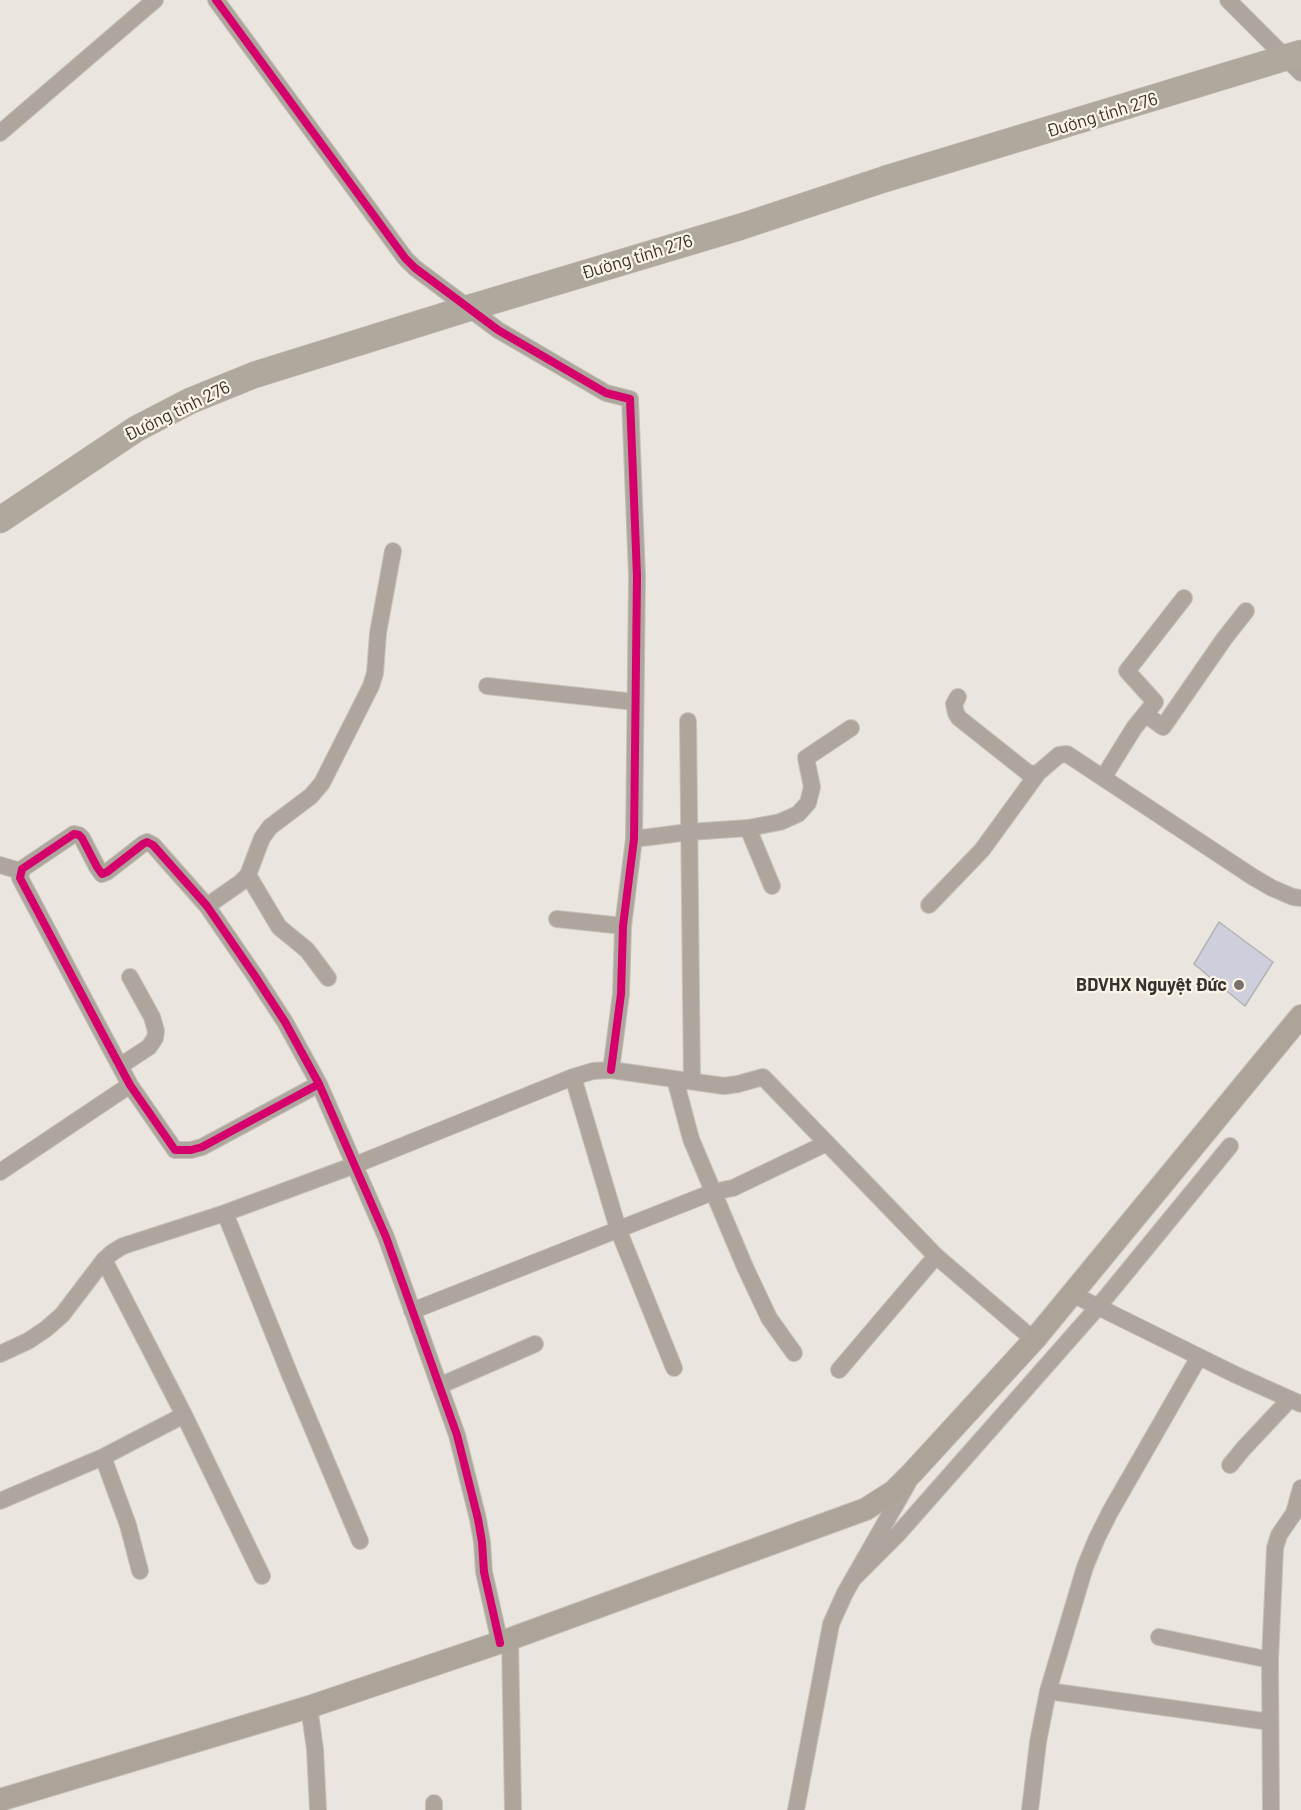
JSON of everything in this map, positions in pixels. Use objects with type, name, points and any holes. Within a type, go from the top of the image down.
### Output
[{"type":"main road","name":"Đường tỉnh 276","points":[[0,520],[136,429],[199,397],[254,375],[740,227],[885,179],[1296,61]]},
{"type":"main road","points":[[0,1800],[309,1707],[505,1641],[866,1509],[894,1491],[912,1473],[1034,1340],[1301,1016]]},
{"type":"street","points":[[0,133],[155,0]]},
{"type":"street","points":[[216,0],[405,258],[415,268],[498,330],[606,393],[630,399],[637,576],[634,839],[623,926],[621,994],[610,1070]]},
{"type":"street","points":[[1228,0],[1296,61]]},
{"type":"street","points":[[207,906],[240,884],[248,875],[262,838],[270,827],[311,796],[322,783],[371,686],[375,673],[378,633],[393,552]]},
{"type":"street","points":[[1103,778],[1134,728],[1155,702],[1126,671],[1184,598]]},
{"type":"street","points":[[1145,714],[1163,727],[1246,611]]},
{"type":"street","points":[[486,686],[635,702]]},
{"type":"street","points":[[958,697],[954,708],[959,718],[1027,772],[1038,773]]},
{"type":"street","points":[[688,721],[689,832],[683,1080],[691,1139],[745,1268],[769,1318],[794,1353]]},
{"type":"street","points":[[634,839],[748,828],[780,822],[798,814],[808,803],[812,787],[806,758],[851,728]]},
{"type":"street","points":[[929,905],[982,850],[1038,773],[1059,755],[1067,754],[1253,877],[1272,888],[1301,898]]},
{"type":"street","points":[[748,828],[772,886]]},
{"type":"street","points":[[319,1084],[202,1147],[175,1150],[130,1085],[20,878],[20,871],[74,834],[82,838],[102,874],[107,873],[143,844],[150,843],[207,906],[285,1022],[319,1084],[386,1238],[457,1435],[478,1518],[484,1572],[505,1641],[513,1810]]},
{"type":"street","points":[[0,865],[20,871]]},
{"type":"street","points":[[248,875],[279,927],[307,950],[328,978]]},
{"type":"street","points":[[556,920],[623,926]]},
{"type":"street","points":[[120,1066],[149,1047],[155,1038],[156,1031],[152,1017],[130,977]]},
{"type":"street","points":[[0,1354],[28,1341],[62,1315],[104,1260],[123,1246],[225,1213],[356,1165],[573,1077],[593,1071],[610,1070],[724,1086],[763,1077],[936,1256],[1034,1340]]},
{"type":"street","points":[[573,1077],[618,1229],[675,1368]]},
{"type":"street","points":[[0,1172],[130,1085]]},
{"type":"street","points":[[412,1311],[713,1192],[733,1188],[827,1143]]},
{"type":"street","points":[[854,1578],[898,1534],[1098,1307],[1230,1146]]},
{"type":"street","points":[[225,1213],[360,1541]]},
{"type":"street","points":[[839,1370],[936,1256]]},
{"type":"street","points":[[104,1260],[184,1415],[262,1576]]},
{"type":"street","points":[[1072,1294],[1295,1402],[1244,1448],[1230,1465]]},
{"type":"street","points":[[439,1386],[535,1344]]},
{"type":"street","points":[[1030,1810],[1038,1742],[1048,1691],[1097,1538],[1199,1357]]},
{"type":"street","points":[[0,1501],[103,1457],[184,1415]]},
{"type":"street","points":[[103,1457],[128,1525],[140,1571]]},
{"type":"street","points":[[796,1810],[831,1624],[845,1593],[912,1473]]},
{"type":"street","points":[[1271,1810],[1269,1660],[1275,1548],[1279,1536],[1294,1513],[1301,1488]]},
{"type":"street","points":[[1159,1637],[1269,1660]]},
{"type":"street","points":[[1048,1691],[1270,1722]]},
{"type":"street","points":[[309,1707],[317,1768],[318,1810]]},
{"type":"building","name":"BDVHX Nguyệt Đức","points":[[1219,922],[1273,962],[1245,1006],[1194,964]]},
{"type":"cycle path","points":[[216,0],[405,258],[415,268],[498,330],[606,393],[630,399],[637,576],[634,839],[623,926],[621,994],[611,1070]]},
{"type":"cycle path","points":[[319,1084],[202,1147],[175,1150],[130,1085],[20,878],[22,869],[74,834],[82,838],[102,874],[143,844],[147,842],[153,845],[207,906],[285,1022],[319,1084],[386,1237],[457,1435],[478,1519],[484,1572],[500,1643]]},
{"type":"place","name":"BDVHX Nguyệt Đức","points":[[1239,985]]}]
